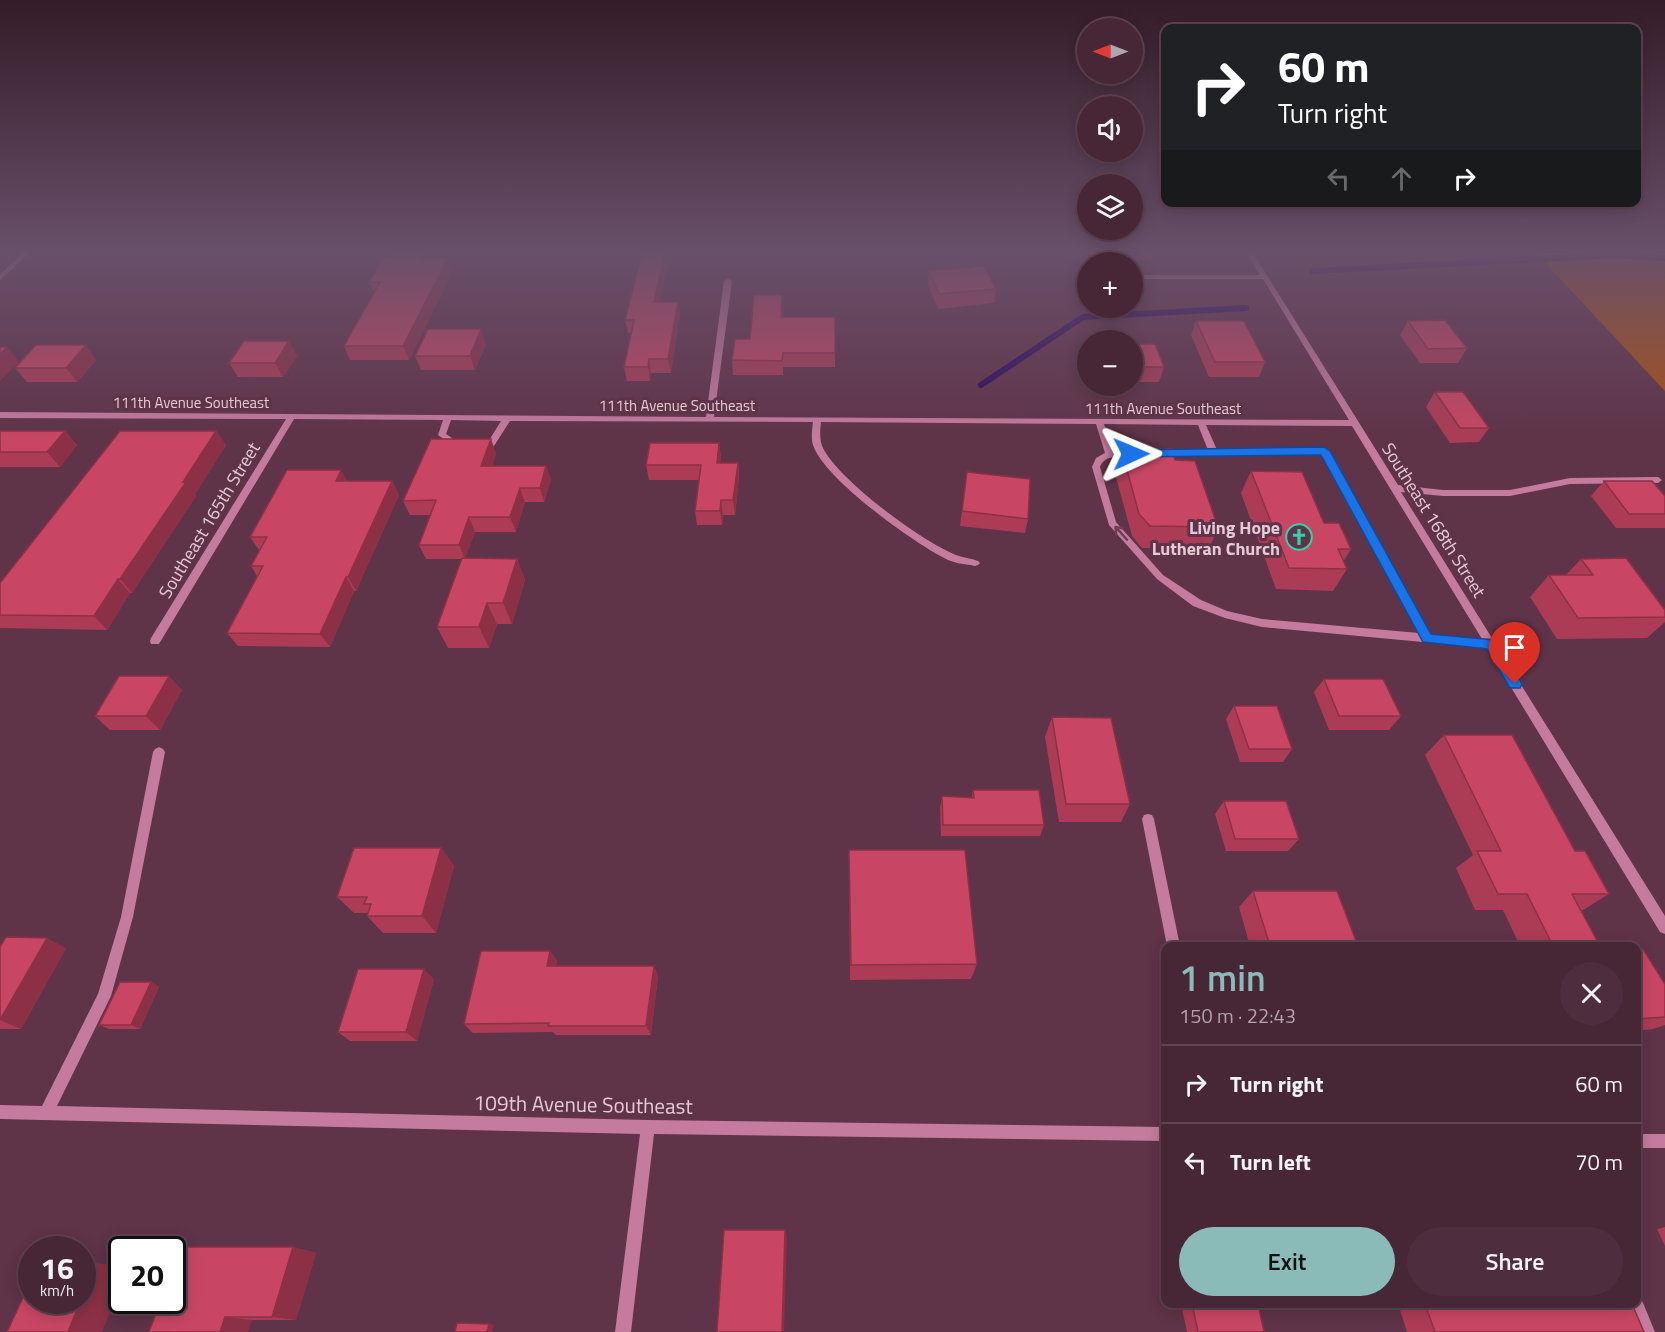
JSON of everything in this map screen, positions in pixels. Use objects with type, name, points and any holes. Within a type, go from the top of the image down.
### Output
[{"type":"street","points":[[710,419],[724,315]]},
{"type":"street","name":"Southeast 168th Street","points":[[1288,315],[1665,927]]},
{"type":"street","name":"111th Avenue Southeast","points":[[0,415],[1354,423]]},
{"type":"street","name":"Southeast 165th Street","points":[[156,641],[292,416]]},
{"type":"street","points":[[448,417],[442,435],[457,446],[491,444],[507,418]]},
{"type":"street","points":[[817,419],[815,440],[820,451],[843,477],[876,506],[926,542],[956,559],[975,563]]},
{"type":"street","points":[[1099,421],[1110,454]]},
{"type":"street","points":[[1201,422],[1214,453]]},
{"type":"street","points":[[1156,453],[1324,451],[1427,639]]},
{"type":"street","points":[[1145,454],[1110,454],[1099,460],[1096,467],[1112,523],[1160,577],[1197,603],[1225,614],[1262,623],[1491,644]]},
{"type":"street","points":[[1395,488],[1443,493],[1510,493],[1570,481],[1658,480]]},
{"type":"street","points":[[46,1113],[104,996],[127,917],[159,752]]},
{"type":"street","points":[[1148,819],[1173,942]]},
{"type":"street","name":"109th Avenue Southeast","points":[[0,1112],[648,1127],[1161,1134]]},
{"type":"street","points":[[624,1332],[648,1127]]},
{"type":"street","points":[[1641,1141],[1665,1141]]},
{"type":"street","points":[[1637,1308],[1647,1332]]},
{"type":"shaded area","points":[[1594,315],[1665,315],[1665,391]]},
{"type":"building","points":[[361,315],[419,315],[403,346],[344,346]]},
{"type":"building","points":[[626,315],[676,315],[668,359],[649,359],[648,367],[624,367],[634,320],[625,320]]},
{"type":"building","points":[[752,315],[835,317],[835,353],[783,353],[782,361],[732,360],[735,339],[750,339]]},
{"type":"building","points":[[1445,320],[1467,348],[1428,349],[1408,321]]},
{"type":"building","points":[[1196,321],[1244,321],[1265,362],[1215,362]]},
{"type":"building","points":[[428,329],[481,329],[470,356],[415,356]]},
{"type":"building","points":[[244,341],[289,341],[275,363],[229,363]]},
{"type":"building","points":[[1143,344],[1155,344],[1164,367],[1143,367]]},
{"type":"building","points":[[36,345],[86,345],[66,368],[15,368]]},
{"type":"building","points":[[0,347],[7,347],[0,354]]},
{"type":"building","points":[[1435,392],[1463,392],[1489,428],[1460,428]]},
{"type":"building","points":[[0,431],[65,431],[47,452],[0,452]]},
{"type":"building","points":[[120,431],[216,431],[183,482],[186,482],[94,616],[0,615],[0,583]]},
{"type":"building","points":[[431,439],[491,439],[481,466],[546,466],[540,488],[520,488],[510,517],[469,517],[459,545],[419,545],[436,500],[403,501]]},
{"type":"building","points":[[650,443],[719,443],[717,463],[738,463],[733,500],[721,500],[720,511],[695,511],[701,465],[646,465]]},
{"type":"building","points":[[1121,448],[1171,449],[1175,460],[1195,461],[1218,527],[1150,526],[1139,514]]},
{"type":"building","points":[[287,470],[341,470],[336,481],[392,481],[320,634],[227,633],[263,566],[251,566],[267,537],[250,537]]},
{"type":"building","points":[[1251,471],[1302,472],[1324,523],[1339,523],[1351,549],[1338,549],[1347,569],[1289,568]]},
{"type":"building","points":[[967,472],[1030,479],[1028,519],[962,511]]},
{"type":"building","points":[[1604,481],[1652,481],[1665,496],[1665,514],[1629,514]]},
{"type":"building","points":[[462,558],[517,559],[503,603],[487,603],[479,627],[437,627]]},
{"type":"building","points":[[1626,558],[1665,610],[1665,617],[1578,618],[1549,575],[1593,575],[1581,559]]},
{"type":"building","points":[[119,676],[169,676],[146,716],[95,716]]},
{"type":"building","points":[[1324,679],[1383,679],[1401,716],[1339,716]]},
{"type":"building","points":[[1234,706],[1277,706],[1292,749],[1249,749]]},
{"type":"building","points":[[1052,717],[1111,718],[1130,804],[1066,804]]},
{"type":"building","points":[[1444,735],[1512,735],[1575,851],[1585,851],[1609,894],[1572,894],[1598,942],[1551,942],[1527,894],[1498,894],[1477,851],[1501,851]]},
{"type":"building","points":[[973,790],[1039,790],[1044,825],[943,825],[942,796],[974,798]]},
{"type":"building","points":[[1224,801],[1286,801],[1299,839],[1235,839]]},
{"type":"building","points":[[354,848],[441,848],[422,916],[367,916],[371,904],[364,904],[367,897],[337,897]]},
{"type":"building","points":[[849,850],[965,850],[977,964],[851,965]]},
{"type":"building","points":[[1253,891],[1337,891],[1356,942],[1269,942]]},
{"type":"building","points":[[6,937],[47,938],[0,1020],[0,947]]},
{"type":"building","points":[[1641,949],[1665,984],[1665,1017],[1641,1019]]},
{"type":"building","points":[[481,951],[550,951],[547,966],[654,966],[646,1026],[548,1026],[549,1023],[464,1024]]},
{"type":"building","points":[[358,969],[424,969],[406,1032],[338,1032]]},
{"type":"building","points":[[120,982],[151,982],[131,1025],[99,1025]]},
{"type":"building","points":[[724,1230],[785,1230],[782,1332],[717,1332]]},
{"type":"building","points":[[186,1247],[293,1247],[272,1317],[225,1317],[220,1332],[149,1332],[156,1314],[186,1314]]},
{"type":"building","points":[[18,1308],[18,1314],[75,1314],[68,1332],[7,1332]]},
{"type":"building","points":[[1193,1308],[1259,1308],[1264,1332],[1198,1332]]},
{"type":"building","points":[[1426,1308],[1634,1308],[1644,1332],[1435,1332]]},
{"type":"building","points":[[457,1323],[489,1324],[487,1332],[455,1332]]},
{"type":"waterway","points":[[981,385],[1083,317],[1116,315]]},
{"type":"place","name":"Living Hope Lutheran Church","points":[[1299,537]]},
{"type":"route","points":[[1131,454],[1324,451],[1427,639],[1491,644],[1515,684]]}]
